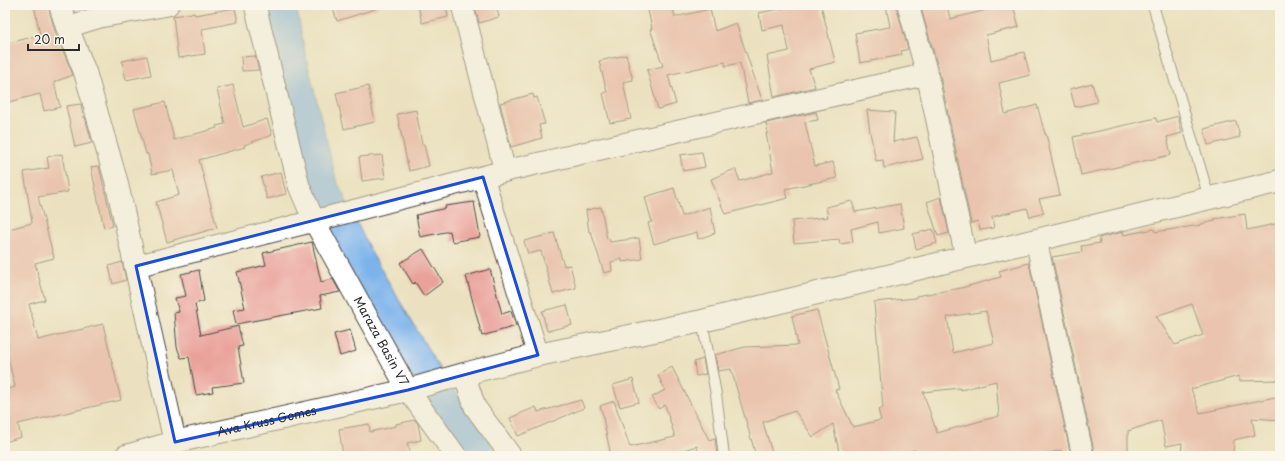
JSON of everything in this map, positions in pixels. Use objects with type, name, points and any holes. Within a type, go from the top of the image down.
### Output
[{"type":"street","points":[[60,5],[85,72],[116,180],[175,442]]},
{"type":"street","points":[[67,26],[100,17],[168,5]]},
{"type":"street","name":"Maraza Basin V7","points":[[255,5],[299,186],[314,221],[408,390],[456,456]]},
{"type":"street","points":[[462,5],[505,171]]},
{"type":"street","points":[[908,5],[927,74],[966,257]]},
{"type":"street","points":[[136,266],[359,210],[505,171],[927,74]]},
{"type":"street","points":[[483,177],[538,355]]},
{"type":"street","name":"Ava Kruss Gomes","points":[[126,456],[175,442],[408,390],[538,355],[702,321],[1280,181]]},
{"type":"street","points":[[1036,240],[1083,456]]},
{"type":"street","points":[[464,374],[475,407],[512,456]]},
{"type":"lane","points":[[1153,5],[1209,198]]},
{"type":"lane","points":[[702,321],[716,394],[724,456]]},
{"type":"highlighted area","points":[[483,177],[538,355],[408,390],[175,442],[136,266]]},
{"type":"water","points":[[263,5],[296,5],[305,53],[336,179],[371,252],[438,366],[499,456],[466,456],[430,407],[329,235],[308,184]]},
{"type":"building","points":[[34,5],[48,5],[55,32],[73,75],[54,82],[60,107],[44,111],[40,94],[5,103],[5,44],[40,35]]},
{"type":"building","points":[[342,5],[378,5],[378,8],[337,21],[333,8]]},
{"type":"building","points":[[418,5],[446,5],[448,17],[422,23]]},
{"type":"building","points":[[483,5],[496,5],[499,17],[479,23],[475,7]]},
{"type":"building","points":[[647,5],[672,5],[675,17],[710,9],[715,31],[736,23],[762,100],[748,103],[740,63],[725,66],[725,62],[668,75],[676,104],[658,109],[647,70],[663,66],[650,29],[652,29]]},
{"type":"building","points":[[798,5],[821,5],[835,62],[809,69],[815,87],[774,97],[767,56],[789,51],[784,25],[762,30],[759,13]]},
{"type":"building","points":[[886,5],[896,5],[908,49],[901,51],[902,55],[860,63],[855,33],[890,27]]},
{"type":"building","points":[[920,5],[947,5],[950,19],[1007,5],[1013,5],[1019,27],[986,35],[991,60],[1024,52],[1030,75],[999,83],[1005,114],[1037,105],[1046,134],[1060,195],[1039,199],[1044,213],[1030,217],[1027,208],[992,217],[994,228],[980,230],[978,221],[971,223],[939,71]]},
{"type":"building","points":[[235,8],[238,22],[202,29],[205,54],[178,58],[173,16],[194,13],[195,15]]},
{"type":"building","points":[[626,55],[633,80],[623,82],[631,119],[610,123],[603,93],[607,92],[599,61]]},
{"type":"building","points":[[147,56],[151,75],[126,80],[122,61]]},
{"type":"building","points":[[255,56],[259,70],[242,71],[241,57]]},
{"type":"building","points":[[1092,83],[1097,102],[1075,107],[1070,89]]},
{"type":"building","points":[[233,85],[243,127],[267,119],[272,135],[244,145],[245,147],[199,160],[217,228],[167,242],[156,202],[179,195],[173,170],[152,174],[148,154],[146,154],[134,109],[165,102],[174,140],[217,128],[216,126],[225,124],[217,89]]},
{"type":"building","points":[[368,86],[375,122],[344,129],[336,93]]},
{"type":"building","points":[[533,94],[534,98],[537,97],[545,124],[539,125],[542,138],[511,147],[500,103]]},
{"type":"building","points":[[81,104],[83,117],[85,117],[92,143],[75,147],[66,106]]},
{"type":"building","points":[[416,110],[422,145],[424,144],[429,166],[409,171],[397,114]]},
{"type":"building","points":[[867,110],[895,112],[893,142],[917,137],[923,159],[884,168],[883,160],[876,161]]},
{"type":"building","points":[[816,112],[818,120],[805,122],[815,166],[833,162],[837,178],[785,189],[788,198],[725,214],[711,179],[735,169],[740,181],[773,172],[766,133],[768,133],[766,123]]},
{"type":"building","points":[[1178,116],[1182,133],[1167,137],[1171,155],[1081,175],[1073,137],[1156,118],[1157,122]]},
{"type":"building","points":[[1236,121],[1240,137],[1208,145],[1204,129]]},
{"type":"building","points":[[702,152],[705,167],[683,171],[680,155]]},
{"type":"building","points":[[62,154],[68,192],[38,197],[54,258],[35,263],[45,300],[29,304],[38,340],[103,324],[121,400],[18,424],[21,437],[5,442],[5,390],[15,387],[5,345],[5,230],[32,223],[24,172],[49,168],[47,157]]},
{"type":"building","points":[[382,155],[385,178],[362,181],[359,157]]},
{"type":"building","points":[[99,166],[113,226],[104,228],[91,167]]},
{"type":"building","points":[[281,172],[286,194],[267,199],[261,177]]},
{"type":"building","points":[[674,188],[682,216],[710,207],[715,233],[698,239],[697,232],[654,244],[648,223],[652,222],[645,197]]},
{"type":"building","points":[[941,197],[949,233],[938,236],[927,202]]},
{"type":"building","points":[[852,201],[855,212],[900,204],[904,228],[879,233],[878,222],[851,229],[853,242],[840,244],[839,239],[794,243],[792,221],[828,217],[826,207]]},
{"type":"building","points":[[474,202],[480,237],[452,242],[450,231],[420,237],[416,215],[446,208],[445,206]]},
{"type":"building","points":[[601,207],[607,239],[609,238],[610,242],[639,238],[642,259],[622,262],[622,259],[611,262],[612,271],[604,273],[591,232],[589,232],[586,210]]},
{"type":"building","points":[[1245,214],[1247,230],[1280,223],[1280,380],[1239,381],[1239,376],[1191,389],[1200,413],[1280,396],[1280,420],[1252,418],[1255,435],[1234,440],[1233,456],[1181,456],[1182,443],[1166,446],[1161,420],[1128,431],[1128,456],[1095,456],[1052,257],[1082,252],[1081,246],[1100,243],[1099,238],[1123,232],[1124,235],[1154,229],[1155,232],[1201,225],[1215,221],[1214,219]],"holes":[[[1192,304],[1203,335],[1175,345],[1156,316]]]},
{"type":"building","points":[[933,229],[937,243],[916,249],[913,234]]},
{"type":"building","points":[[554,233],[564,266],[570,265],[576,288],[553,294],[541,251],[528,254],[524,241]]},
{"type":"building","points":[[312,242],[321,282],[333,279],[340,292],[320,296],[322,308],[236,324],[233,310],[245,308],[237,272],[266,265],[263,253]]},
{"type":"building","points":[[423,249],[443,282],[424,296],[415,282],[413,284],[400,263]]},
{"type":"building","points":[[122,262],[126,280],[113,284],[109,266]]},
{"type":"building","points":[[1029,263],[1071,456],[1062,456],[1061,450],[1038,456],[917,456],[915,450],[887,456],[840,456],[833,424],[813,437],[795,411],[763,422],[773,456],[756,456],[731,369],[718,371],[715,355],[745,347],[798,345],[792,316],[817,310],[839,389],[835,390],[853,427],[881,420],[878,410],[883,408],[874,302],[916,298],[916,296],[961,288],[1001,277],[999,271]],"holes":[[[986,311],[994,343],[953,353],[947,317]],[[996,381],[999,416],[937,433],[923,392],[960,388],[961,390]]]},
{"type":"building","points":[[490,269],[502,314],[511,311],[516,326],[482,336],[466,276]]},
{"type":"building","points":[[199,270],[204,301],[195,304],[201,335],[238,326],[243,346],[238,347],[244,383],[212,387],[213,392],[196,395],[189,357],[181,358],[177,347],[174,313],[179,312],[175,298],[186,296],[181,274]]},
{"type":"building","points":[[567,305],[572,325],[547,331],[542,311]]},
{"type":"building","points":[[350,330],[356,351],[340,356],[334,334]]},
{"type":"building","points":[[703,359],[706,374],[696,376],[694,362]]},
{"type":"building","points":[[672,367],[709,440],[715,438],[717,456],[698,456],[697,446],[663,456],[611,456],[604,418],[600,406],[614,401],[630,447],[675,437],[665,405],[659,409],[652,397],[665,390],[658,375]]},
{"type":"building","points":[[633,379],[639,402],[620,407],[613,385]]},
{"type":"building","points":[[581,400],[584,408],[518,436],[510,418],[536,407],[538,412]]},
{"type":"building","points":[[415,420],[418,424],[421,440],[407,443],[412,456],[343,456],[339,429],[369,424],[370,432]]}]
